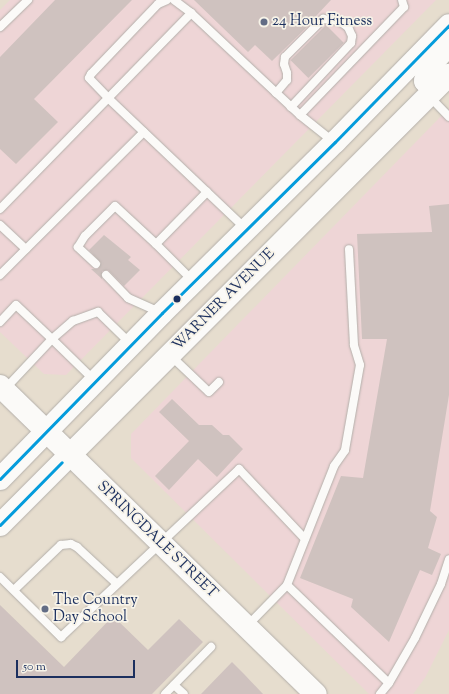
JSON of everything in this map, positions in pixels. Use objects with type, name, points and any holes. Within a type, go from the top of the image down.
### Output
[{"type":"main road","points":[[0,479],[162,313],[335,142],[449,25]]},
{"type":"main road","points":[[437,86],[425,81],[429,67],[449,45]]},
{"type":"main road","name":"WARNER AVENUE","points":[[0,525],[437,86]]},
{"type":"main road","points":[[335,142],[358,167]]},
{"type":"main road","name":"SPRINGDALE STREET","points":[[2,388],[316,694]]},
{"type":"lane","points":[[0,27],[28,0]]},
{"type":"lane","points":[[167,0],[158,4],[91,74],[89,78],[108,98],[247,229]]},
{"type":"lane","points":[[174,0],[191,13],[300,115],[335,142]]},
{"type":"lane","points":[[300,115],[404,7],[402,0]]},
{"type":"lane","points":[[0,209],[191,13]]},
{"type":"lane","points":[[276,93],[287,80],[287,73],[284,64],[285,57],[323,19],[339,20],[348,27],[352,36],[351,43],[291,107]]},
{"type":"lane","points":[[437,86],[449,118]]},
{"type":"lane","points":[[0,275],[144,132]]},
{"type":"lane","points":[[156,244],[207,192]]},
{"type":"lane","points":[[96,264],[78,247],[85,236],[115,206],[194,281]]},
{"type":"lane","points":[[0,225],[26,249]]},
{"type":"lane","points":[[246,627],[287,585],[334,466],[345,450],[360,365],[354,345],[349,249]]},
{"type":"lane","points":[[106,275],[128,298],[162,313]]},
{"type":"lane","points":[[0,322],[16,305],[96,382]]},
{"type":"lane","points":[[2,388],[52,339],[73,321],[98,312],[132,344]]},
{"type":"lane","points":[[169,354],[209,392],[219,382]]},
{"type":"lane","points":[[0,576],[61,637],[239,469],[305,539]]},
{"type":"lane","points":[[14,590],[61,545],[71,544],[77,547],[117,584]]},
{"type":"lane","points":[[380,694],[389,683],[415,638],[441,584],[449,559]]},
{"type":"lane","points":[[287,585],[389,683]]},
{"type":"lane","points":[[164,694],[211,647]]},
{"type":"lane","points":[[174,685],[184,694]]},
{"type":"shaded area","points":[[10,0],[436,0],[66,375],[44,374],[0,332],[0,10]]},
{"type":"shaded area","points":[[449,108],[449,630],[425,678],[413,694],[369,694],[131,458],[131,434]]},
{"type":"building","points":[[55,0],[132,0],[34,99],[58,122],[16,164],[0,149],[0,57]]},
{"type":"building","name":"24 Hour Fitness","points":[[194,0],[331,0],[316,16],[317,17],[272,61],[255,45],[248,52]]},
{"type":"building","points":[[326,25],[344,43],[308,78],[291,60]]},
{"type":"building","points":[[449,204],[449,395],[430,511],[437,517],[428,548],[441,554],[432,575],[420,570],[389,642],[351,607],[353,599],[300,578],[341,476],[363,478],[387,339],[362,339],[357,234],[432,232],[429,206]]},
{"type":"building","points":[[104,235],[131,257],[128,260],[140,270],[124,286],[108,270],[102,271],[102,279],[91,269],[98,269],[101,263],[89,250]]},
{"type":"building","points":[[172,399],[199,425],[212,425],[223,435],[229,435],[243,449],[217,477],[198,459],[169,490],[155,476],[189,441],[159,412]]},
{"type":"building","points":[[0,605],[64,667],[113,616],[148,650],[179,619],[203,642],[152,694],[0,694]]},
{"type":"building","points":[[232,662],[263,694],[201,694]]},
{"type":"transit line","points":[[0,479],[162,313],[335,142],[449,25]]},
{"type":"transit line","points":[[0,525],[62,462]]},
{"type":"place","name":"24 Hour Fitness","points":[[264,22]]},
{"type":"place","name":"The Country Day School","points":[[45,609]]}]
